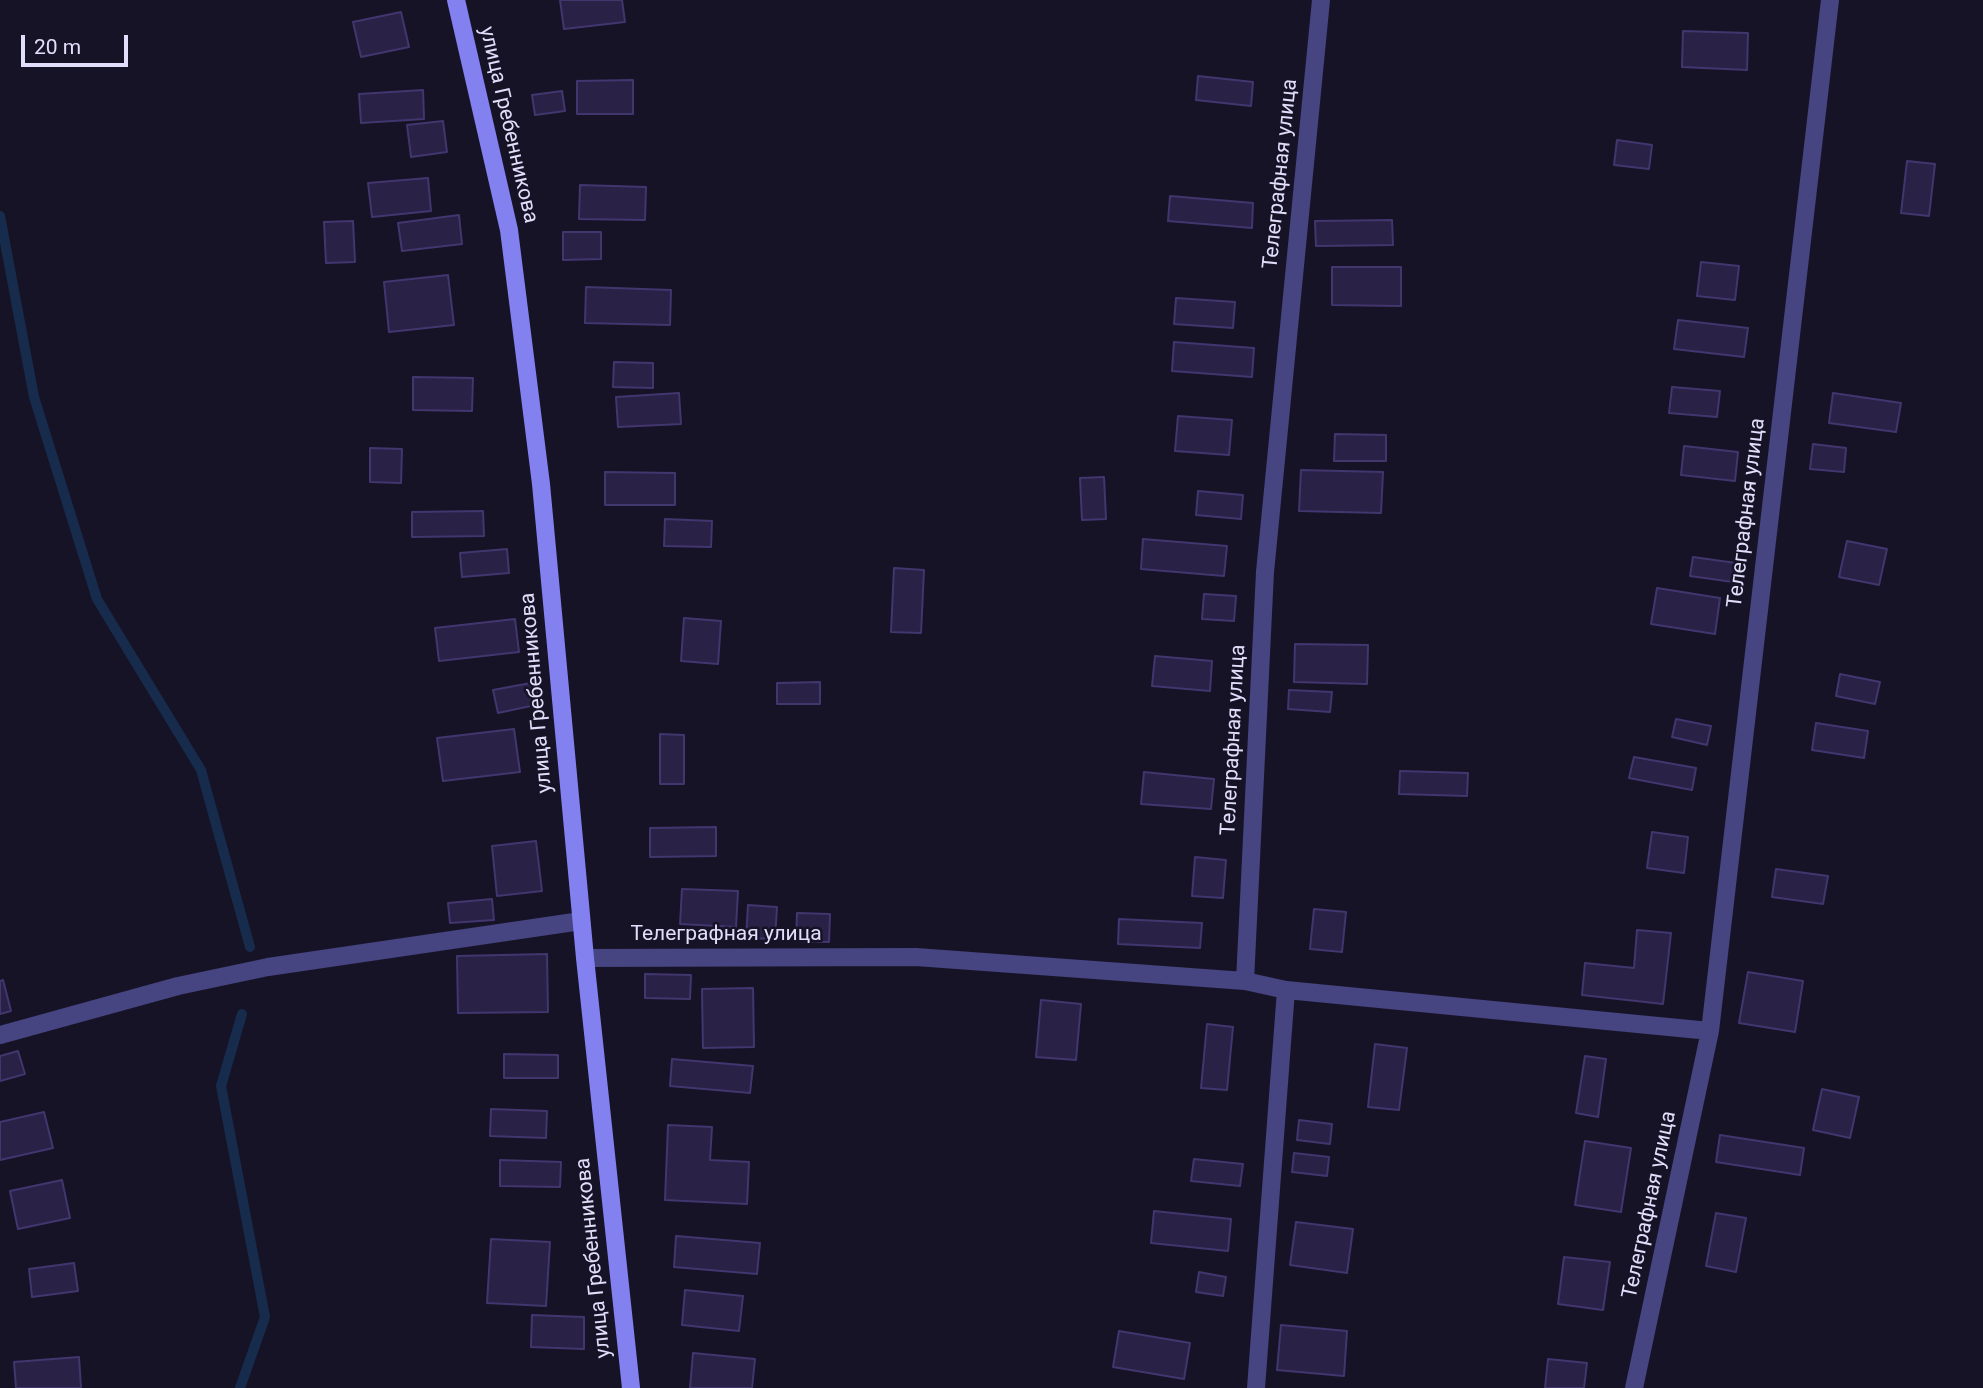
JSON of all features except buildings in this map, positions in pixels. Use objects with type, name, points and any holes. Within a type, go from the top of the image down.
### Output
[{"type":"street","name":"улица Гребенникова","points":[[456,0],[509,230],[541,484],[584,958],[631,1388]]},
{"type":"street","name":"Телеграфная улица","points":[[1245,981],[1265,572],[1321,0]]},
{"type":"street","name":"Телеграфная улица","points":[[1634,1388],[1710,1031],[1830,0]]},
{"type":"street","points":[[0,1035],[178,986],[268,967],[581,921]]},
{"type":"street","name":"Телеграфная улица","points":[[584,958],[916,957],[1245,981],[1286,990],[1710,1031]]},
{"type":"street","points":[[1256,1388],[1286,990]]},
{"type":"waterway","points":[[0,216],[34,397],[97,599],[201,770],[250,947]]},
{"type":"waterway","points":[[240,1388],[265,1317],[221,1086],[242,1014]]}]
